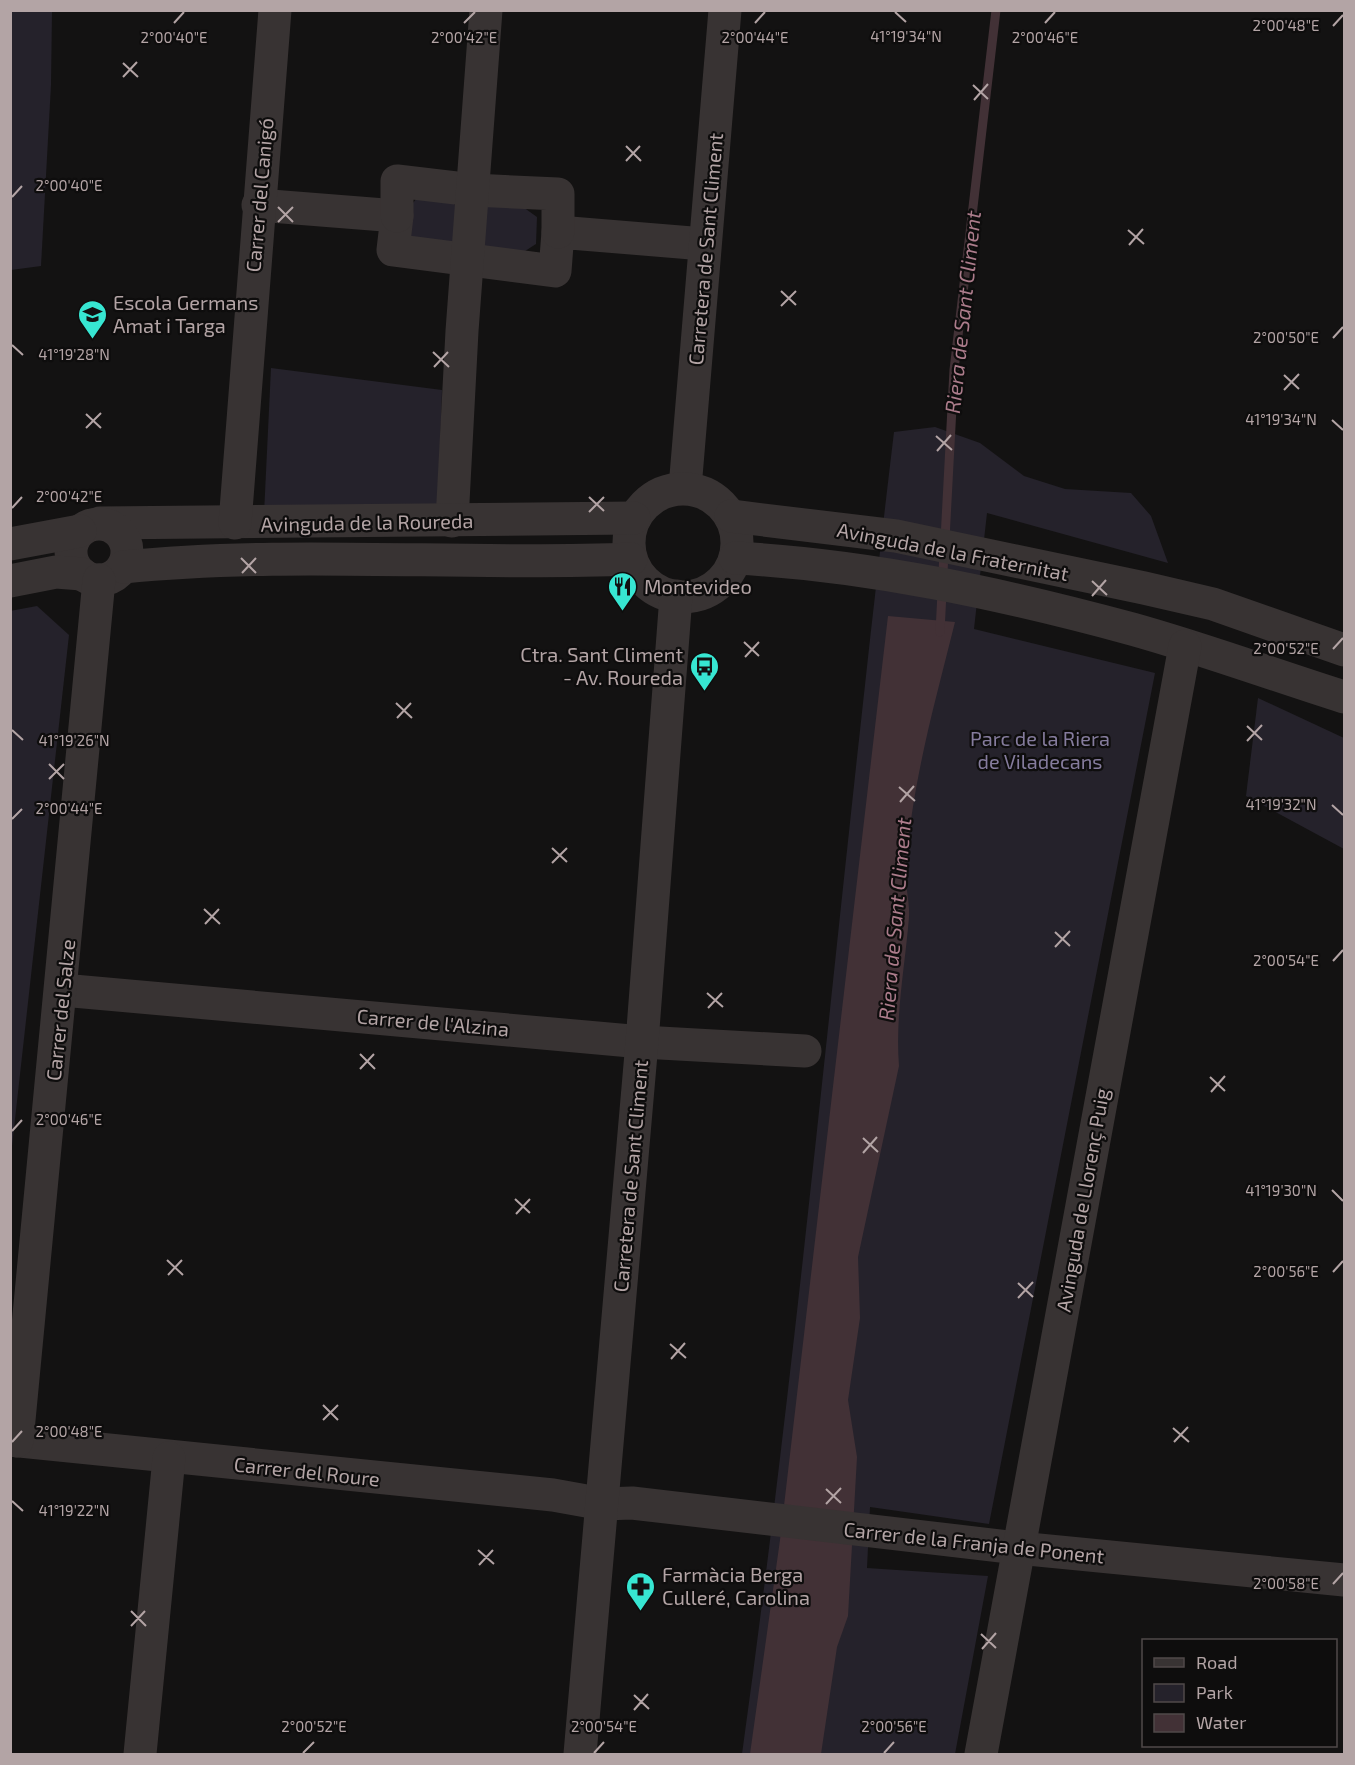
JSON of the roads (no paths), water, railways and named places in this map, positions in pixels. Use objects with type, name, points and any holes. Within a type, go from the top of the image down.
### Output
[{"type":"street","name":"Carrer del Canigó","points":[[235,524],[258,205],[275,10]]},
{"type":"street","points":[[452,521],[467,258],[486,10]]},
{"type":"street","name":"Carretera de Sant Climent","points":[[685,488],[725,10]]},
{"type":"street","points":[[397,181],[472,190],[558,194],[555,271],[393,250],[397,216],[397,181]]},
{"type":"street","points":[[258,205],[397,216]]},
{"type":"street","points":[[558,232],[705,244]]},
{"type":"street","points":[[685,488],[711,496],[730,516],[737,537],[735,558],[724,579],[712,588],[691,597],[676,596],[648,584],[637,573],[631,559],[628,536],[634,518],[643,505],[655,496],[670,490],[685,488]]},
{"type":"street","name":"Avinguda de la Fraternitat","points":[[730,516],[896,536],[1213,604],[1344,650]]},
{"type":"street","name":"Avinguda de la Roureda","points":[[10,544],[90,527],[634,518]]},
{"type":"street","name":"Carrer del Salze","points":[[14,1441],[62,990],[101,574],[127,557],[124,539],[110,526],[90,527]]},
{"type":"street","points":[[90,527],[74,537],[70,554],[76,569],[101,574]]},
{"type":"street","name":"Avinguda de la Fraternitat","points":[[735,558],[831,566],[972,591],[1133,630],[1344,698]]},
{"type":"street","name":"Avinguda de la Roureda","points":[[10,581],[56,572],[101,574],[191,560],[561,562],[631,559]]},
{"type":"street","name":"Carretera de Sant Climent","points":[[580,1755],[642,1042],[676,596]]},
{"type":"street","name":"Avinguda de Llorenç Puig","points":[[981,1755],[1185,646]]},
{"type":"street","name":"Carrer de l'Alzina","points":[[62,990],[642,1042],[805,1050]]},
{"type":"street","name":"Carrer del Roure","points":[[14,1441],[553,1495],[603,1504]]},
{"type":"street","points":[[140,1755],[169,1458]]},
{"type":"street","name":"Carrer de la Franja de Ponent","points":[[603,1504],[632,1503],[1018,1548],[1344,1580]]},
{"type":"water","points":[[888,616],[955,622],[925,743],[913,804],[906,873],[909,917],[899,1010],[899,1066],[858,1257],[860,1318],[848,1400],[857,1457],[848,1616],[837,1647],[821,1754],[750,1754],[780,1540]]},
{"type":"waterway","name":"Riera de Sant Climent","points":[[945,539],[954,370],[996,10]]},
{"type":"waterway","name":"Riera de Sant Climent","points":[[940,632],[944,553]]},
{"type":"place","name":"Escola Germans Amat i Targa","points":[[92,340]]},
{"type":"place","name":"Montevideo","points":[[623,612]]},
{"type":"place","name":"Ctra. Sant Climent - Av. Roureda","points":[[704,692]]},
{"type":"place","name":"Farmàcia Berga Culleré, Carolina","points":[[641,1612]]},
{"type":"park label","name":"Parc de la Riera de Viladecans","points":[[1040,750]]}]
